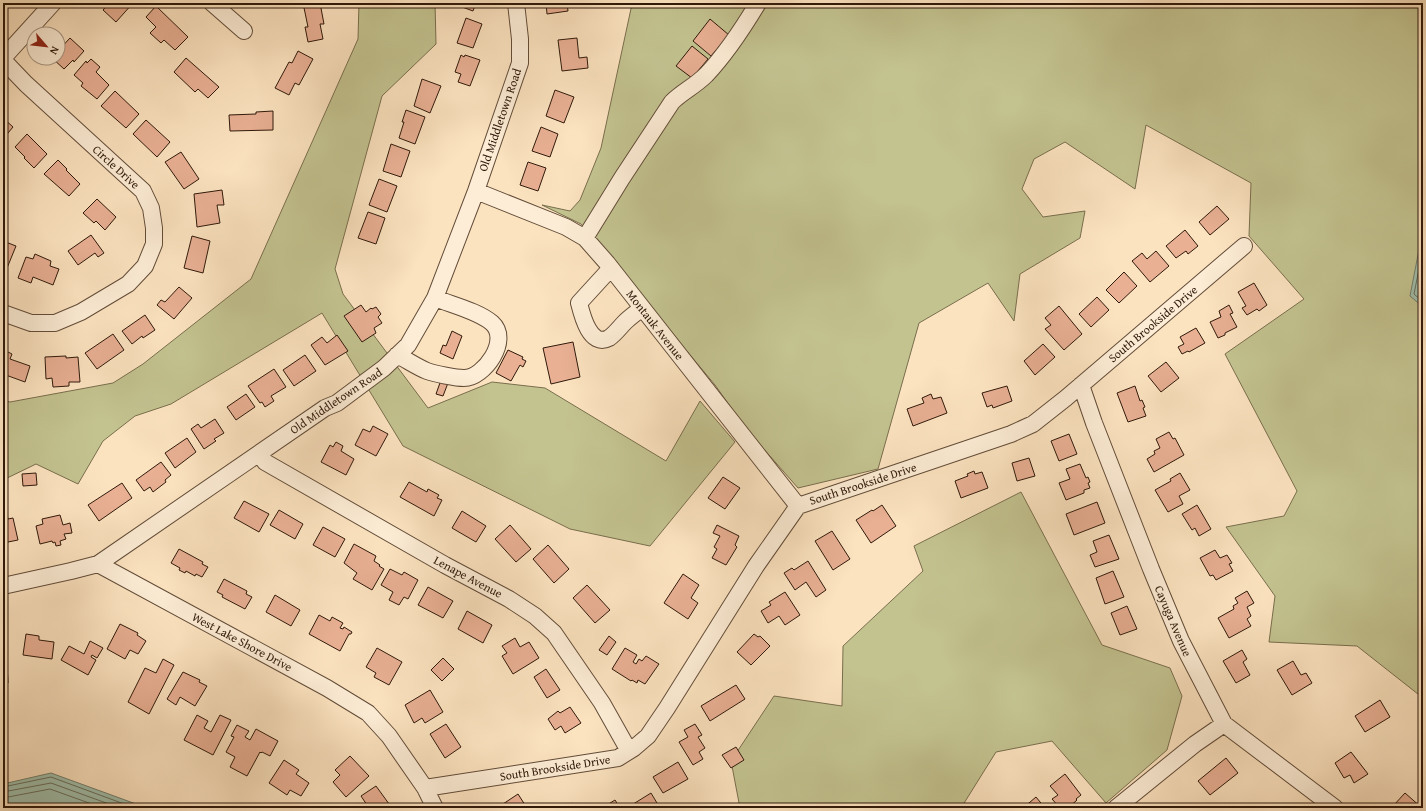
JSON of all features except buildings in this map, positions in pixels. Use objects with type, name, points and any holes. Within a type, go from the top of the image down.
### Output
[{"type":"street","points":[[3,59],[53,3]]},
{"type":"street","points":[[212,3],[244,31]]},
{"type":"street","name":"Old Middletown Road","points":[[98,564],[326,408],[337,403],[384,368],[408,345],[435,298],[476,191],[520,63],[520,39],[516,3]]},
{"type":"street","points":[[585,238],[618,184],[672,102],[679,95],[693,87],[712,68],[745,24],[758,3]]},
{"type":"street","name":"Circle Drive","points":[[3,59],[26,84],[143,191],[151,208],[154,228],[154,244],[145,266],[128,284],[81,312],[55,323],[32,323],[3,313]]},
{"type":"street","name":"Montauk Avenue","points":[[476,191],[566,227],[585,238],[611,268],[798,506]]},
{"type":"street","name":"South Brookside Drive","points":[[425,788],[618,758],[629,752],[648,736],[756,566],[798,506],[1011,434],[1032,424],[1081,385],[1244,246]]},
{"type":"street","points":[[611,268],[579,303],[583,320],[587,328],[595,337],[604,340],[610,337],[642,308]]},
{"type":"street","points":[[397,355],[428,372],[465,378],[481,371],[494,356],[499,339],[492,324],[480,316],[435,298]]},
{"type":"street","name":"Cayuga Avenue","points":[[1081,385],[1151,569],[1181,641],[1224,724],[1249,745],[1335,808]]},
{"type":"street","name":"Lenape Avenue","points":[[260,454],[265,462],[444,565],[509,599],[535,616],[554,633],[602,703],[629,752]]},
{"type":"street","points":[[3,586],[98,564]]},
{"type":"street","name":"West Lake Shore Drive","points":[[98,564],[327,688],[368,713],[389,736],[425,788],[436,808]]},
{"type":"street","points":[[1116,808],[1195,744],[1224,724]]},
{"type":"green space","points":[[359,3],[435,3],[436,44],[382,96],[335,269],[343,294],[428,408],[492,382],[545,388],[666,461],[700,401],[735,442],[650,546],[570,529],[403,446],[322,313],[171,404],[135,416],[103,441],[78,484],[36,464],[3,480],[3,400],[10,402],[113,383],[143,364],[251,279],[358,39]]},
{"type":"green space","points":[[1423,3],[1423,698],[1357,646],[1269,642],[1275,596],[1226,527],[1284,516],[1297,491],[1225,354],[1304,299],[1249,236],[1251,183],[1146,125],[1135,189],[1065,142],[1034,159],[1022,189],[1043,217],[1085,211],[1080,238],[1020,274],[1014,321],[988,283],[919,323],[878,469],[798,488],[747,430],[715,385],[581,224],[542,205],[570,211],[580,200],[601,148],[632,4]]},
{"type":"green space","points":[[1021,492],[1102,645],[1170,668],[1182,696],[1167,750],[1106,803],[1052,741],[996,752],[961,808],[740,808],[731,761],[774,696],[842,706],[843,646],[923,571],[914,546]]},
{"type":"water","points":[[1423,229],[1423,307],[1410,296]]},
{"type":"water","points":[[51,773],[147,808],[3,808],[3,784]]}]
